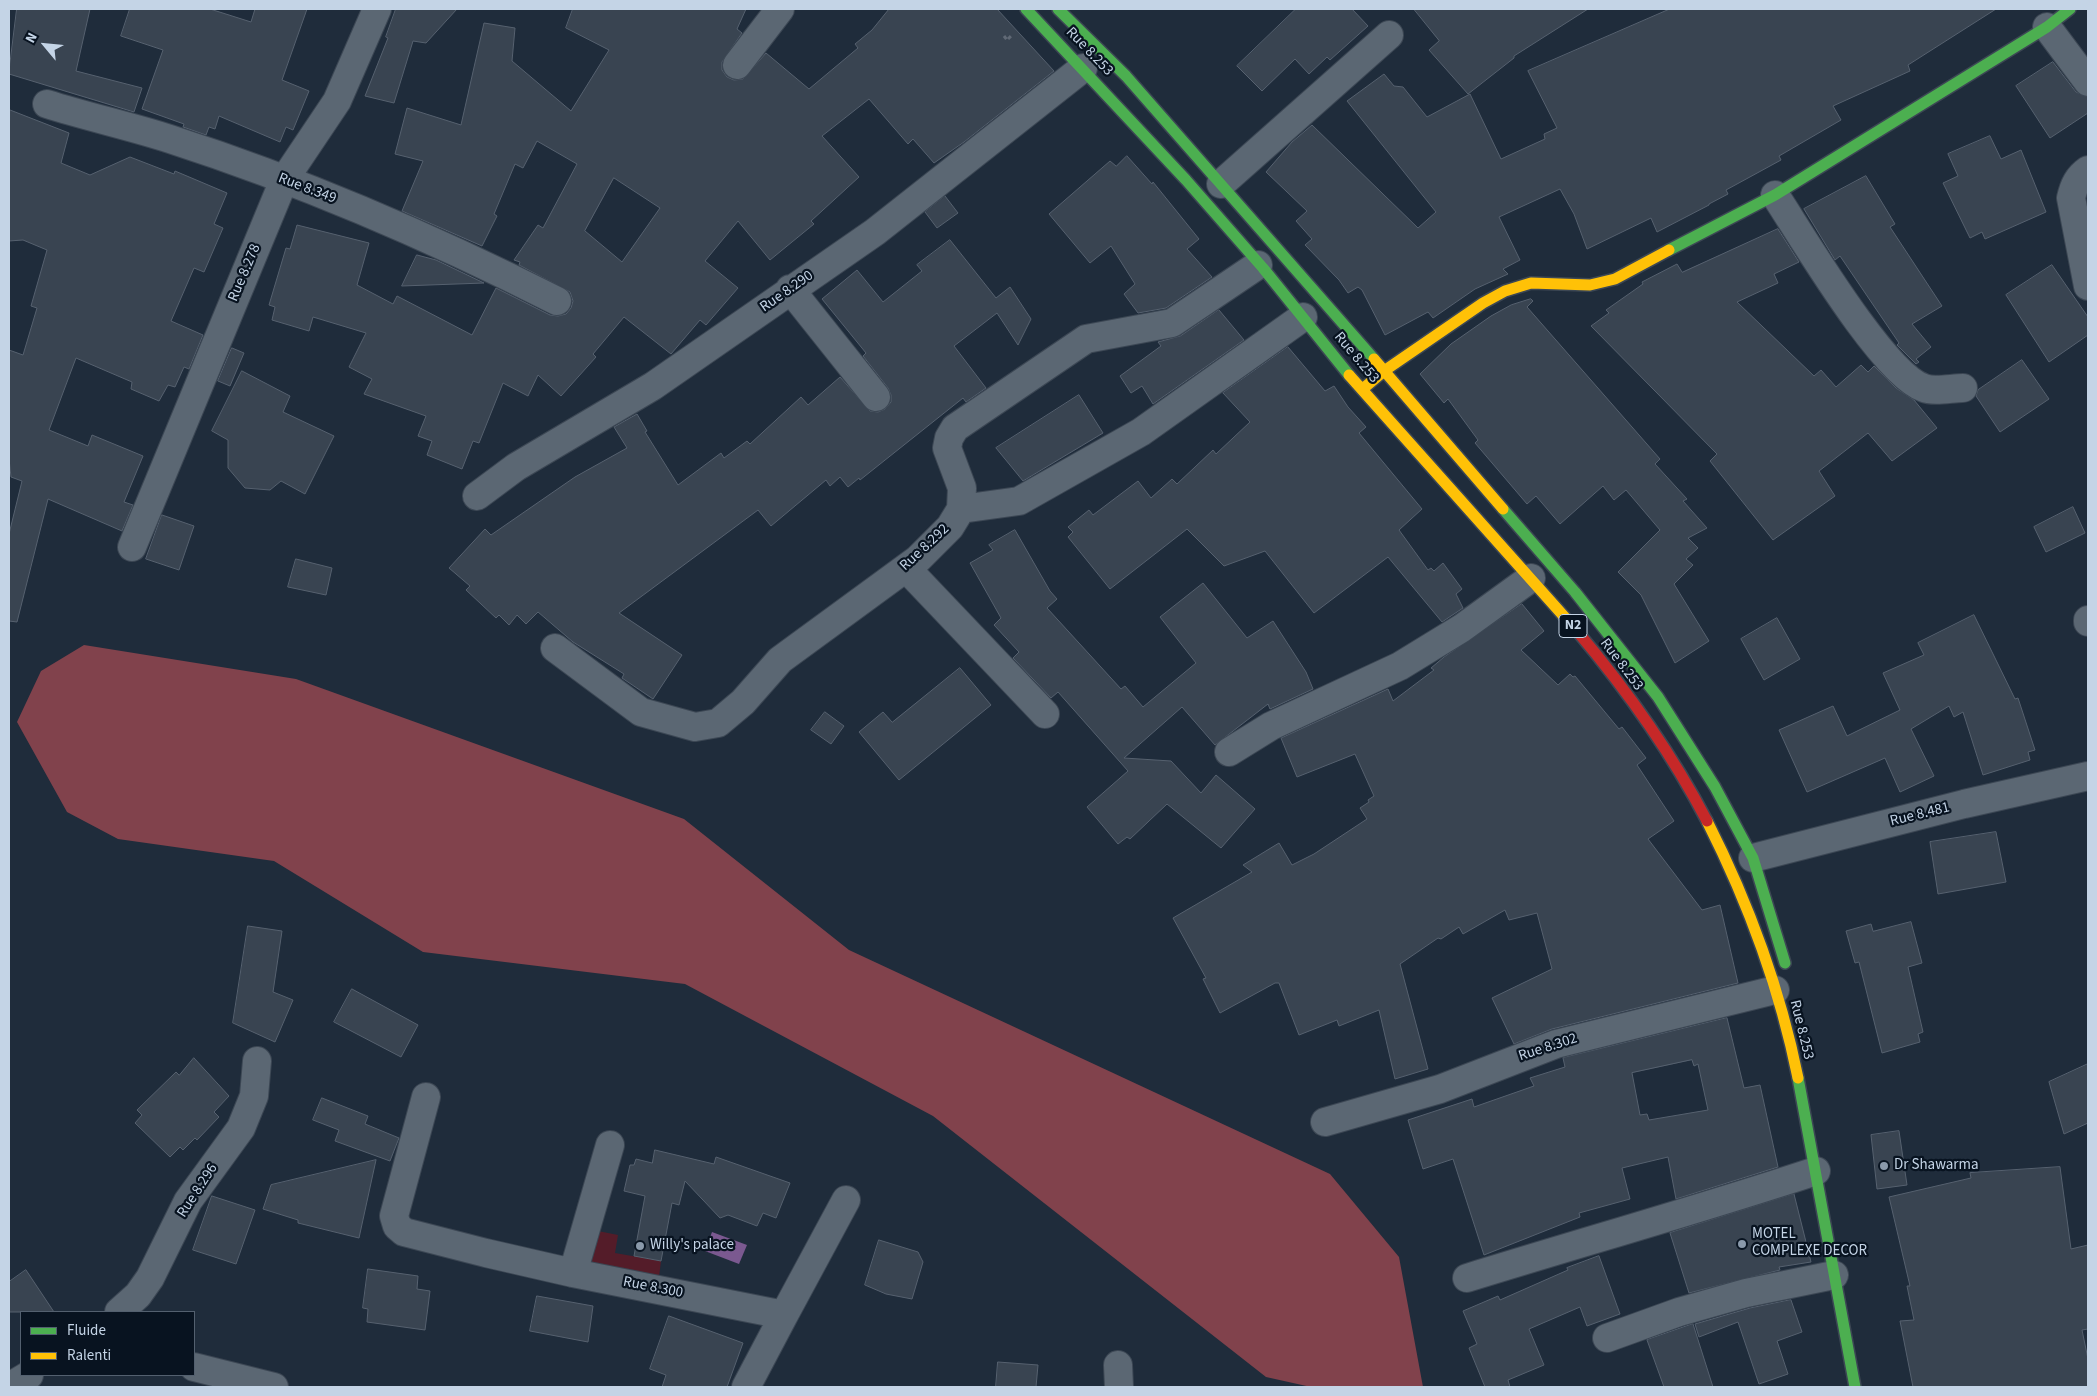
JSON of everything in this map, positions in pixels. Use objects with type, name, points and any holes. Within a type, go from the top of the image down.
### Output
[{"type":"main road","name":"Rue 8.253","points":[[1026,9],[1179,172],[1336,360],[1531,578],[1616,681],[1684,783],[1714,835],[1740,891],[1762,948],[1782,981]]},
{"type":"main road","name":"Rue 8.253","points":[[1058,9],[1126,76],[1575,592],[1658,697],[1715,787],[1753,858],[1782,981],[1795,1065],[1834,1275],[1842,1304],[1855,1387]]},
{"type":"main road","points":[[1362,389],[1384,371],[1483,303],[1505,291],[1531,283],[1590,285],[1615,279],[1775,195],[2058,15]]},
{"type":"street","name":"Rue 8.278","points":[[132,547],[284,180],[336,101],[377,9]]},
{"type":"street","points":[[737,65],[780,9]]},
{"type":"street","points":[[2058,15],[2088,82]]},
{"type":"street","points":[[1221,184],[1389,35]]},
{"type":"street","name":"Rue 8.290","points":[[477,496],[516,467],[653,386],[790,289],[876,232],[1083,68]]},
{"type":"street","name":"Rue 8.349","points":[[47,104],[170,138],[284,180],[475,259],[557,301]]},
{"type":"street","points":[[2088,170],[2081,175],[2075,184],[2071,198],[2088,286]]},
{"type":"street","points":[[1775,195],[1868,335],[1897,369],[1925,389],[1963,388]]},
{"type":"street","points":[[1258,265],[1172,323],[1086,339],[955,428],[949,438],[947,448],[962,488],[961,509],[1020,501],[1141,432],[1302,317]]},
{"type":"street","points":[[790,289],[876,397]]},
{"type":"street","name":"Rue 8.292","points":[[555,648],[641,712],[695,727],[718,723],[743,702],[780,660],[906,568],[950,527],[961,509]]},
{"type":"street","points":[[906,568],[1045,714]]},
{"type":"street","points":[[1229,752],[1271,726],[1400,666],[1462,628],[1531,578]]},
{"type":"street","name":"Rue 8.481","points":[[1753,858],[1964,804],[2088,776]]},
{"type":"street","name":"Rue 8.302","points":[[1325,1122],[1440,1089],[1556,1044],[1782,981]]},
{"type":"street","name":"Rue 8.296","points":[[120,1311],[138,1295],[150,1278],[188,1201],[241,1128],[254,1096],[257,1061]]},
{"type":"street","name":"Rue 8.300","points":[[426,1098],[394,1216],[397,1226],[404,1232],[486,1254],[784,1315]]},
{"type":"street","points":[[573,1273],[610,1145]]},
{"type":"street","points":[[1467,1278],[1668,1216],[1737,1198],[1816,1171]]},
{"type":"street","points":[[746,1387],[846,1200]]},
{"type":"street","points":[[1607,1338],[1698,1306],[1746,1293],[1834,1275]]},
{"type":"street","points":[[195,1367],[274,1387]]},
{"type":"street","points":[[10,1387],[27,1376]]},
{"type":"shaded area","points":[[84,645],[296,679],[684,819],[849,950],[1330,1174],[1399,1257],[1423,1387],[1311,1387],[1266,1377],[933,1116],[685,984],[423,952],[274,861],[118,839],[67,812],[17,722],[41,671]]},
{"type":"shaded area","points":[[588,1229],[618,1235],[615,1253],[661,1261],[659,1277],[582,1263]]},
{"type":"shaded area","points":[[712,1232],[747,1245],[739,1264],[705,1251]]},
{"type":"building","points":[[17,9],[90,9],[76,71],[142,88],[134,112],[9,74]]},
{"type":"building","points":[[130,9],[210,9],[251,22],[255,9],[307,9],[282,80],[309,91],[293,130],[286,127],[280,142],[219,116],[215,129],[209,127],[206,135],[183,127],[184,124],[142,109],[163,50],[121,36]]},
{"type":"building","points":[[396,9],[457,9],[426,43],[413,41],[394,103],[365,96],[388,38],[386,37]]},
{"type":"building","points":[[573,9],[746,9],[737,29],[742,33],[722,62],[722,70],[727,77],[734,80],[743,79],[766,53],[809,89],[858,48],[855,44],[872,30],[889,9],[997,9],[1054,71],[964,142],[934,163],[913,139],[908,144],[869,99],[822,136],[859,177],[811,221],[814,224],[770,260],[738,221],[705,261],[738,288],[706,325],[700,320],[671,354],[624,317],[593,354],[596,357],[561,396],[538,375],[528,396],[503,383],[479,443],[473,441],[462,469],[427,455],[432,441],[418,436],[426,416],[364,394],[372,379],[349,367],[366,333],[313,317],[309,331],[272,320],[275,307],[269,305],[286,248],[290,249],[297,225],[369,243],[357,285],[393,304],[397,296],[472,335],[496,288],[550,315],[566,314],[571,308],[573,301],[570,292],[519,265],[520,262],[514,260],[538,225],[543,228],[577,164],[537,141],[523,168],[515,164],[494,214],[497,216],[482,246],[402,211],[423,161],[395,154],[407,108],[461,125],[484,23],[515,28],[512,61],[571,111],[609,50],[566,28]],"holes":[[[614,178],[660,208],[622,262],[585,231]]]},
{"type":"building","points":[[1296,9],[1352,9],[1368,26],[1330,60],[1327,57],[1309,74],[1295,59],[1262,91],[1237,66]]},
{"type":"building","points":[[1414,9],[1588,9],[1514,56],[1514,58],[1468,94],[1429,50],[1439,41]]},
{"type":"building","points":[[1670,9],[1996,9],[1908,65],[1910,71],[1833,106],[1841,120],[1779,156],[1781,160],[1726,190],[1728,194],[1657,232],[1651,218],[1587,249],[1574,214],[1560,189],[1499,217],[1520,260],[1503,269],[1508,274],[1475,289],[1433,318],[1428,312],[1385,335],[1362,290],[1358,287],[1348,293],[1339,280],[1305,245],[1312,239],[1296,221],[1307,211],[1266,172],[1292,142],[1312,125],[1418,228],[1436,212],[1347,101],[1384,74],[1394,86],[1403,87],[1427,117],[1470,94],[1501,159],[1545,139],[1544,134],[1557,128],[1528,71]]},
{"type":"building","points":[[2053,62],[2076,92],[2088,97],[2088,113],[2050,138],[2016,86]]},
{"type":"building","points":[[10,110],[69,133],[61,163],[90,175],[130,157],[174,174],[175,171],[227,193],[214,224],[223,228],[204,272],[194,268],[171,321],[203,335],[189,369],[184,367],[175,387],[168,385],[159,401],[131,389],[132,382],[76,358],[49,430],[88,446],[92,435],[143,456],[124,502],[133,505],[122,531],[48,499],[17,622],[9,621],[9,534],[22,481],[11,477],[9,459],[9,350],[23,355],[37,308],[31,306],[47,250],[23,240],[9,241]]},
{"type":"building","points":[[1990,136],[2001,159],[2021,150],[2046,212],[1985,239],[1982,232],[1970,238],[1943,183],[1958,176],[1948,154]]},
{"type":"building","points":[[1127,156],[1152,184],[1153,182],[1199,239],[1187,249],[1212,277],[1166,308],[1138,313],[1124,294],[1135,284],[1111,246],[1090,263],[1049,214],[1110,161],[1116,166]]},
{"type":"building","points":[[1866,176],[1895,224],[1890,227],[1942,306],[1912,324],[1931,347],[1916,359],[1919,362],[1916,364],[1897,345],[1899,343],[1840,256],[1835,260],[1804,209]]},
{"type":"building","points":[[945,196],[958,213],[937,228],[925,212]]},
{"type":"building","points":[[1778,229],[1799,262],[1774,274],[1778,283],[1737,302],[1814,376],[1821,370],[1836,387],[1861,365],[1868,372],[1874,366],[1896,388],[1914,400],[1937,428],[1892,461],[1868,433],[1819,471],[1835,496],[1773,540],[1710,461],[1717,454],[1591,326],[1609,313],[1606,310],[1643,284],[1642,282],[1677,264],[1682,272]]},
{"type":"building","points":[[950,240],[996,298],[1010,287],[1031,319],[1018,345],[997,313],[954,346],[986,388],[966,402],[963,398],[860,480],[859,478],[848,487],[840,477],[830,486],[826,480],[771,526],[758,510],[619,613],[682,655],[653,699],[622,678],[624,674],[573,642],[538,612],[526,624],[517,615],[509,625],[499,615],[496,618],[466,590],[470,586],[449,568],[485,529],[491,535],[575,477],[627,448],[614,427],[637,414],[647,431],[645,432],[678,485],[721,453],[724,458],[747,441],[750,444],[801,397],[808,405],[840,377],[870,411],[878,412],[885,409],[891,402],[888,388],[863,356],[866,353],[822,299],[857,270],[883,302],[922,271],[917,265]]},
{"type":"building","points":[[417,255],[436,260],[484,283],[402,286]]},
{"type":"building","points":[[2052,265],[2088,317],[2088,335],[2049,362],[2006,295]]},
{"type":"building","points":[[1531,299],[1533,301],[1527,307],[1660,459],[1655,464],[1687,499],[1683,501],[1707,528],[1688,538],[1698,548],[1686,559],[1693,565],[1674,584],[1709,641],[1675,663],[1641,595],[1618,572],[1660,530],[1626,490],[1614,500],[1603,486],[1560,524],[1536,496],[1527,504],[1475,443],[1478,440],[1448,399],[1444,403],[1420,374],[1451,344],[1491,316],[1511,305]]},
{"type":"building","points":[[1219,310],[1244,340],[1153,404],[1142,386],[1131,393],[1120,376],[1161,346],[1158,342],[1180,336]]},
{"type":"building","points":[[1288,347],[1325,391],[1334,386],[1348,407],[1366,427],[1359,433],[1422,509],[1399,530],[1428,570],[1431,568],[1434,571],[1443,563],[1462,589],[1456,594],[1463,608],[1442,622],[1388,557],[1314,613],[1265,551],[1224,566],[1187,529],[1110,589],[1068,537],[1073,532],[1068,527],[1089,510],[1093,515],[1138,481],[1151,498],[1172,479],[1177,484],[1213,450],[1216,454],[1250,422],[1223,393]]},
{"type":"building","points":[[232,348],[244,353],[230,386],[218,381]]},
{"type":"building","points":[[2022,360],[2049,399],[2000,432],[1976,396],[1978,390]]},
{"type":"building","points":[[242,371],[290,396],[283,412],[334,436],[305,494],[281,481],[270,490],[245,488],[228,468],[228,440],[212,431]]},
{"type":"building","points":[[1079,395],[1103,433],[1023,481],[996,448]]},
{"type":"building","points":[[2073,507],[2085,533],[2046,552],[2034,527]]},
{"type":"building","points":[[162,515],[194,526],[179,570],[146,559]]},
{"type":"building","points":[[1015,530],[1050,591],[1057,599],[1047,608],[1121,689],[1125,686],[1143,707],[1196,663],[1160,617],[1203,583],[1247,638],[1273,621],[1306,672],[1313,689],[1270,709],[1268,704],[1215,745],[1182,707],[1124,758],[1171,761],[1201,793],[1216,775],[1255,809],[1221,848],[1167,804],[1130,839],[1127,837],[1118,844],[1087,807],[1128,771],[1058,692],[1051,698],[1013,658],[1019,652],[994,625],[1001,618],[970,563],[993,550],[989,545]]},
{"type":"building","points":[[296,559],[332,568],[326,595],[288,587]]},
{"type":"building","points":[[1522,604],[1544,631],[1521,650],[1558,685],[1570,674],[1573,677],[1575,676],[1619,729],[1622,727],[1646,758],[1637,765],[1674,821],[1648,839],[1702,910],[1720,905],[1738,983],[1552,1029],[1514,1044],[1492,998],[1552,969],[1537,913],[1509,920],[1505,910],[1463,934],[1459,927],[1441,939],[1438,938],[1400,964],[1428,1069],[1395,1079],[1379,1010],[1339,1026],[1337,1020],[1299,1035],[1279,983],[1275,983],[1220,1013],[1203,979],[1206,978],[1173,918],[1252,872],[1243,865],[1279,843],[1292,865],[1314,854],[1367,819],[1360,808],[1374,796],[1355,754],[1297,777],[1281,738],[1388,689],[1393,701],[1434,670],[1431,668],[1444,657]]},
{"type":"building","points":[[1974,615],[2015,699],[2018,698],[2035,750],[2028,752],[2030,760],[1983,775],[1963,712],[1954,717],[1949,706],[1911,729],[1934,776],[1900,792],[1885,758],[1807,792],[1779,730],[1833,706],[1847,736],[1900,710],[1883,673],[1924,655],[1918,643]]},
{"type":"building","points":[[1777,618],[1800,659],[1764,680],[1741,639]]},
{"type":"building","points":[[960,668],[991,705],[899,780],[859,732],[883,712],[892,722]]},
{"type":"building","points":[[825,712],[844,726],[831,744],[811,730]]},
{"type":"building","points":[[1996,832],[2006,882],[1938,894],[1930,842]]},
{"type":"building","points":[[1911,922],[1922,963],[1908,967],[1923,1032],[1918,1034],[1920,1042],[1882,1053],[1859,962],[1855,963],[1846,931],[1871,924],[1873,931]]},
{"type":"building","points":[[248,926],[282,931],[273,992],[293,1000],[275,1042],[233,1023]]},
{"type":"building","points":[[352,989],[418,1025],[401,1057],[334,1022]]},
{"type":"building","points":[[1727,1018],[1744,1088],[1760,1085],[1778,1167],[1676,1199],[1668,1157],[1622,1168],[1630,1199],[1579,1213],[1580,1217],[1484,1255],[1453,1159],[1423,1169],[1408,1120],[1472,1099],[1474,1107],[1534,1086],[1530,1078],[1565,1067],[1563,1058]],"holes":[[[1692,1060],[1694,1066],[1698,1064],[1708,1110],[1649,1120],[1647,1114],[1640,1115],[1632,1073]]]},
{"type":"building","points":[[194,1058],[229,1096],[214,1112],[219,1117],[197,1140],[195,1138],[183,1150],[180,1147],[170,1157],[135,1123],[142,1115],[137,1110],[176,1072],[179,1075]]},
{"type":"building","points":[[2088,1064],[2088,1123],[2064,1134],[2049,1082]]},
{"type":"building","points":[[322,1098],[368,1116],[365,1124],[399,1138],[390,1161],[335,1141],[339,1130],[313,1120]]},
{"type":"building","points":[[1899,1131],[1907,1185],[1877,1189],[1871,1135]]},
{"type":"building","points":[[655,1150],[714,1164],[716,1157],[790,1183],[776,1218],[763,1213],[757,1226],[728,1215],[720,1218],[685,1181],[679,1205],[672,1203],[661,1261],[634,1256],[645,1196],[624,1191],[630,1165],[634,1165],[636,1159],[652,1163]]},
{"type":"building","points":[[376,1160],[359,1238],[298,1223],[298,1220],[263,1209],[271,1185]]},
{"type":"building","points":[[2060,1167],[2071,1249],[2088,1245],[2088,1329],[2082,1330],[2088,1359],[2088,1387],[1913,1387],[1900,1321],[1914,1320],[1907,1286],[1910,1286],[1889,1197],[1971,1178],[1970,1173]]},
{"type":"building","points":[[1794,1194],[1811,1262],[1779,1267],[1780,1270],[1689,1293],[1670,1233]]},
{"type":"building","points":[[212,1196],[255,1210],[236,1264],[193,1250]]},
{"type":"building","points":[[879,1240],[918,1252],[923,1262],[912,1299],[886,1294],[865,1285]]},
{"type":"building","points":[[1599,1256],[1620,1314],[1587,1326],[1580,1307],[1529,1329],[1544,1365],[1508,1380],[1510,1387],[1485,1387],[1469,1348],[1477,1344],[1463,1311],[1498,1296],[1500,1300],[1568,1270],[1567,1268]]},
{"type":"building","points":[[368,1269],[418,1276],[417,1289],[430,1291],[425,1330],[367,1322],[368,1309],[363,1308]]},
{"type":"building","points":[[26,1270],[53,1311],[9,1312],[9,1282]]},
{"type":"building","points":[[537,1296],[593,1306],[588,1342],[530,1331]]},
{"type":"building","points":[[1791,1300],[1802,1332],[1777,1341],[1788,1374],[1759,1384],[1738,1322],[1699,1337],[1695,1324],[1750,1308]]},
{"type":"building","points":[[669,1316],[743,1343],[727,1387],[662,1387],[666,1375],[650,1369]]},
{"type":"building","points":[[1693,1324],[1713,1387],[1664,1387],[1647,1340]]},
{"type":"building","points":[[998,1362],[1038,1365],[1036,1387],[996,1387]]},
{"type":"traffic: fast","points":[[1026,9],[1186,180],[1263,268],[1349,375]]},
{"type":"traffic: fast","points":[[1058,9],[1126,76],[1374,359]]},
{"type":"traffic: fast","points":[[1669,250],[1775,195],[2047,27],[2070,9]]},
{"type":"traffic: fast","points":[[1503,509],[1575,592],[1658,697],[1715,787],[1753,858],[1785,963]]},
{"type":"traffic: fast","points":[[1798,1078],[1855,1387]]},
{"type":"traffic: slow","points":[[1365,387],[1384,371],[1483,303],[1505,291],[1531,283],[1590,285],[1615,279],[1669,250]]},
{"type":"traffic: slow","points":[[1374,359],[1503,509]]},
{"type":"traffic: slow","points":[[1349,375],[1577,631]]},
{"type":"traffic: slow","points":[[1707,821],[1736,883],[1761,946],[1782,1012],[1798,1078]]},
{"type":"traffic: jam","points":[[1577,631],[1647,723],[1679,771],[1707,821]]},
{"type":"place","name":"Dr Shawarma","points":[[1884,1166]]},
{"type":"place","name":"MOTEL COMPLEXE DECOR","points":[[1742,1244]]},
{"type":"place","name":"Willy's palace","points":[[640,1246]]}]
